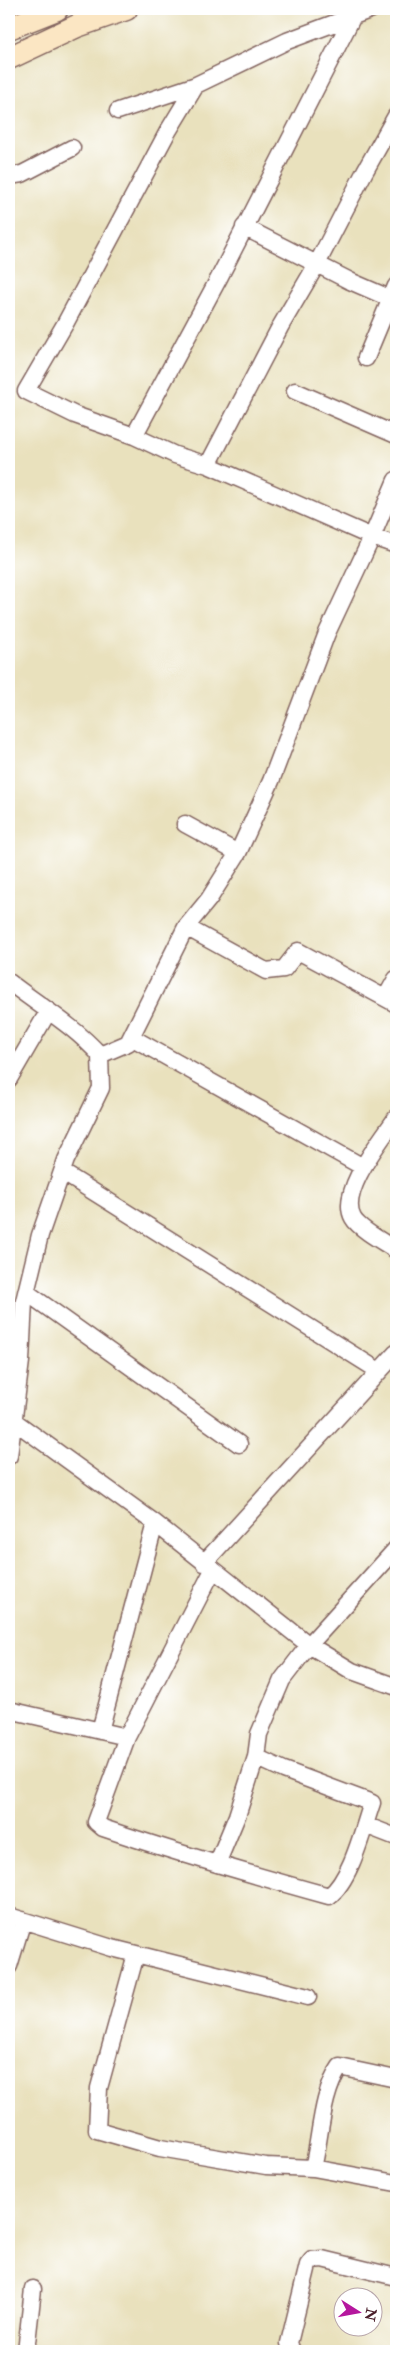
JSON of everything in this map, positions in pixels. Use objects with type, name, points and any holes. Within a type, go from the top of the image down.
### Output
[{"type":"street","points":[[9,28],[57,9]]},
{"type":"street","points":[[9,58],[76,26],[126,9]]},
{"type":"street","points":[[118,110],[196,85],[287,41],[372,9]]},
{"type":"street","points":[[134,436],[354,16]]},
{"type":"street","points":[[196,85],[167,133],[66,324],[26,391],[75,416],[134,436],[175,455],[208,465],[372,538],[396,546]]},
{"type":"street","points":[[208,465],[280,327],[317,264],[396,116]]},
{"type":"street","points":[[9,176],[22,174],[72,148]]},
{"type":"street","points":[[244,227],[317,264],[394,295],[366,358]]},
{"type":"street","points":[[295,391],[396,435]]},
{"type":"street","points":[[100,1055],[128,1043],[186,927],[209,899],[238,853],[270,781],[327,633],[372,538],[396,480]]},
{"type":"street","points":[[185,824],[238,853]]},
{"type":"street","points":[[186,927],[266,970],[284,968],[298,951],[391,1000],[396,978]]},
{"type":"street","points":[[9,982],[82,1035],[100,1055],[100,1088],[62,1172],[40,1235],[26,1292],[9,1456]]},
{"type":"street","points":[[9,1079],[48,1012]]},
{"type":"street","points":[[131,1037],[363,1167]]},
{"type":"street","points":[[396,1118],[363,1167],[354,1187],[350,1208],[353,1219],[396,1250]]},
{"type":"street","points":[[62,1172],[379,1371]]},
{"type":"street","points":[[26,1292],[239,1444]]},
{"type":"street","points":[[256,1757],[284,1770],[372,1803],[347,1873],[337,1890],[329,1896],[217,1864],[103,1828],[96,1822],[127,1737],[208,1567],[396,1353]]},
{"type":"street","points":[[14,1421],[59,1451],[155,1523],[309,1646],[352,1671],[394,1686],[396,1685]]},
{"type":"street","points":[[100,1731],[155,1523]]},
{"type":"street","points":[[217,1864],[237,1816],[256,1757],[259,1734],[278,1687],[309,1646],[396,1549]]},
{"type":"street","points":[[9,1710],[127,1737]]},
{"type":"street","points":[[365,1825],[396,1837]]},
{"type":"street","points":[[9,1966],[16,1918],[136,1954],[308,1997]]},
{"type":"street","points":[[136,1954],[99,2088],[97,2130],[160,2148],[266,2166],[313,2168],[396,2183]]},
{"type":"street","points":[[313,2168],[327,2099],[333,2077],[340,2067],[396,2079]]},
{"type":"street","points":[[292,2351],[289,2343],[308,2264],[312,2260],[322,2259],[396,2277]]},
{"type":"street","points":[[26,2351],[33,2289]]}]
